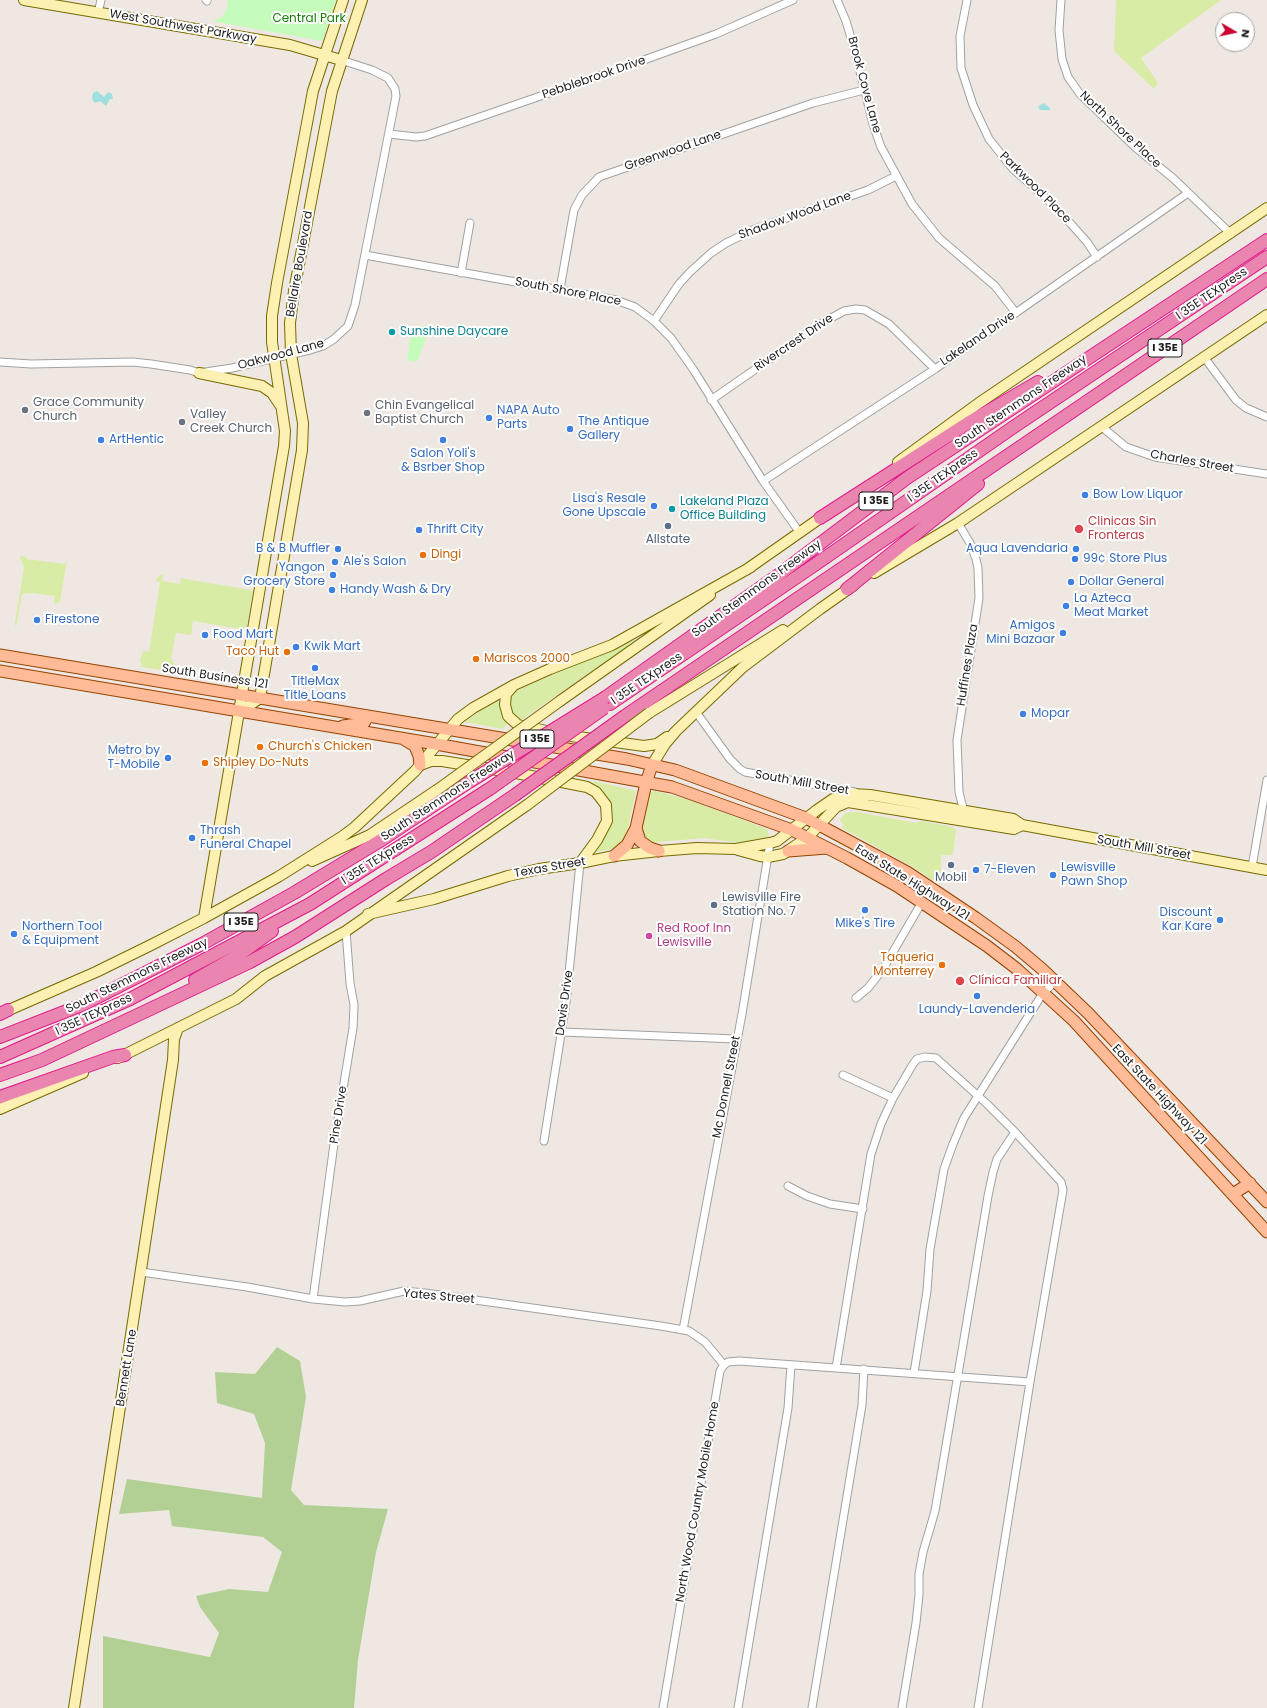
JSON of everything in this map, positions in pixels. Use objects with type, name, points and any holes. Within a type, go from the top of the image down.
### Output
[{"type":"highway","name":"South Stemmons Freeway","points":[[0,1037],[82,1005],[202,944],[383,839],[469,782],[605,702],[777,576],[907,478],[1267,240]]},
{"type":"highway","name":"I 35E TEXpress","points":[[0,1057],[130,999],[310,904],[491,788],[605,702],[936,481],[1015,426],[1267,257]]},
{"type":"highway","name":"I 35E","points":[[0,1075],[42,1060],[248,963],[295,938],[386,879],[438,848],[516,795],[625,716],[1267,279]]},
{"type":"highway","points":[[820,518],[968,423],[1153,315]]},
{"type":"highway","points":[[847,589],[1062,418]]},
{"type":"highway","points":[[777,576],[802,569],[936,481]]},
{"type":"highway","points":[[126,1020],[237,956],[310,904]]},
{"type":"highway","points":[[0,1097],[113,1057],[125,1055]]},
{"type":"main road","name":"West Southwest Parkway","points":[[24,0],[290,45],[341,60]]},
{"type":"main road","name":"Bellaire Boulevard","points":[[204,918],[284,446],[285,431],[274,357],[272,316],[276,283],[309,107],[324,55],[343,0]]},
{"type":"main road","name":"Bellaire Boulevard","points":[[260,698],[302,450],[303,422],[291,354],[290,323],[293,297],[332,92],[341,60],[362,0]]},
{"type":"main road","name":"South Stemmons Freeway","points":[[278,877],[370,835],[437,790],[560,701],[800,533],[979,403],[1231,234],[1267,208]]},
{"type":"main road","points":[[514,685],[506,694],[505,705],[508,716],[518,725],[571,736],[644,746],[657,744],[676,730],[743,667],[847,589],[958,523],[1267,315]]},
{"type":"main road","points":[[199,373],[262,386],[272,394],[282,408]]},
{"type":"main road","points":[[275,501],[293,505]]},
{"type":"main road","name":"South Stemmons Freeway","points":[[3,1013],[96,972],[204,918],[278,877],[355,827],[420,765],[458,719],[473,708],[514,685],[550,669],[612,645],[751,567]]},
{"type":"main road","points":[[0,1109],[125,1055],[236,999],[265,976],[346,931],[368,914],[527,805],[649,713],[745,652],[820,609]]},
{"type":"main road","points":[[2,655],[1,671],[20,675],[436,744]]},
{"type":"main road","name":"South Business 121","points":[[2,655],[449,729]]},
{"type":"main road","points":[[20,675],[23,658]]},
{"type":"main road","points":[[240,712],[260,698]]},
{"type":"main road","points":[[331,727],[364,723],[368,716]]},
{"type":"main road","name":"East State Highway 121","points":[[449,729],[627,759],[675,770],[806,818],[907,872],[1016,947],[1056,982],[1267,1202]]},
{"type":"main road","points":[[614,856],[627,845],[636,828],[646,783],[652,765],[676,730]]},
{"type":"main road","points":[[404,739],[414,746],[419,756],[420,765],[430,761],[442,761],[516,773],[587,787],[596,792],[606,805],[607,821],[597,840],[580,863]]},
{"type":"main road","name":"East State Highway 121","points":[[436,744],[687,792],[792,830],[873,872],[922,902],[987,946],[1017,969],[1043,992],[1074,1021],[1267,1232]]},
{"type":"main road","name":"South Mill Street","points":[[792,830],[833,799],[852,794],[865,799],[964,816],[1014,829],[1022,825],[1267,870]]},
{"type":"main road","name":"South Mill Street","points":[[806,838],[831,811],[840,804],[865,799]]},
{"type":"main road","points":[[636,828],[640,841],[650,848],[659,851]]},
{"type":"main road","name":"Texas Street","points":[[368,914],[434,899],[508,876],[539,869],[614,856],[659,851],[697,848],[736,849],[777,841],[792,830]]},
{"type":"main road","name":"Texas Street","points":[[736,849],[768,857],[788,852],[806,838]]},
{"type":"main road","points":[[788,852],[828,848]]},
{"type":"main road","name":"Bennett Lane","points":[[74,1708],[173,1060],[174,1039],[178,1028]]},
{"type":"main road","points":[[1139,1093],[1152,1081]]},
{"type":"main road","points":[[1233,1194],[1250,1183]]},
{"type":"street","points":[[98,13],[101,0]]},
{"type":"street","name":"Pebblebrook Drive","points":[[389,134],[416,137],[425,136],[716,34],[793,0]]},
{"type":"street","name":"Brook Cove Lane","points":[[837,0],[846,21],[873,124],[881,147],[912,204],[939,238],[995,286],[1016,313]]},
{"type":"street","name":"Parkwood Place","points":[[966,0],[960,36],[961,68],[973,105],[989,140],[1013,169],[1047,199],[1072,224],[1097,257]]},
{"type":"street","name":"North Shore Place","points":[[1061,0],[1060,47],[1062,59],[1068,76],[1080,94],[1135,147],[1174,179],[1231,234]]},
{"type":"street","name":"Oakwood Lane","points":[[0,362],[31,364],[133,362],[190,370],[199,373],[232,368],[323,346],[334,339],[348,326],[355,305],[396,96],[395,90],[388,78],[372,70],[341,60]]},
{"type":"street","name":"Greenwood Lane","points":[[560,289],[574,210],[582,195],[599,177],[813,103],[864,90]]},
{"type":"street","name":"Shadow Wood Lane","points":[[654,321],[679,284],[690,272],[711,253],[726,243],[756,229],[868,190],[896,176]]},
{"type":"street","name":"Lakeland Drive","points":[[763,481],[935,369],[1188,193]]},
{"type":"street","points":[[462,273],[470,223]]},
{"type":"street","name":"South Shore Place","points":[[365,255],[560,289],[616,300],[635,307],[654,321],[671,338],[693,369],[763,481],[800,533]]},
{"type":"street","name":"Rivercrest Drive","points":[[711,400],[822,323],[844,311],[856,308],[865,310],[889,324],[935,369]]},
{"type":"street","points":[[1204,358],[1236,400],[1246,408],[1267,417]]},
{"type":"street","name":"Charles Street","points":[[1102,427],[1126,447],[1155,457],[1267,474]]},
{"type":"street","name":"Huffines Plaza","points":[[958,523],[970,543],[976,559],[978,568],[979,598],[957,740],[959,792],[964,816]]},
{"type":"street","name":"South Mill Street","points":[[696,712],[730,759],[745,772],[865,799]]},
{"type":"street","points":[[1252,867],[1267,780]]},
{"type":"street","name":"Mc Donnell Street","points":[[683,1330],[736,1039],[742,1014],[770,843]]},
{"type":"street","name":"Davis Drive","points":[[544,1141],[562,1032],[572,950],[580,863]]},
{"type":"street","points":[[856,998],[868,988],[883,969],[922,902]]},
{"type":"street","name":"Pine Drive","points":[[314,1299],[334,1144],[353,1028],[354,1005],[350,983],[346,931]]},
{"type":"street","points":[[914,1373],[927,1292],[930,1249],[944,1169],[964,1118],[1043,992],[1056,982]]},
{"type":"street","points":[[562,1032],[736,1039]]},
{"type":"street","points":[[836,1368],[871,1154],[881,1124],[893,1098],[913,1064],[917,1059],[925,1056],[936,1058],[979,1096],[1015,1132],[1061,1182],[1063,1190],[1030,1382],[978,1708]]},
{"type":"street","points":[[844,1075],[893,1098]]},
{"type":"street","points":[[902,1708],[916,1623],[919,1595],[919,1574],[923,1552],[935,1511],[956,1377],[992,1172],[1002,1149],[1015,1132]]},
{"type":"street","points":[[788,1186],[807,1196],[830,1204],[863,1209]]},
{"type":"street","name":"Yates Street","points":[[141,1272],[247,1287],[314,1299],[352,1301],[404,1291],[425,1293],[683,1330],[689,1331],[706,1342],[724,1365]]},
{"type":"street","points":[[724,1365],[728,1362],[739,1361],[1030,1382]]},
{"type":"street","name":"North Wood Country Mobile Home","points":[[663,1708],[720,1371],[724,1365]]},
{"type":"street","points":[[738,1708],[788,1408],[791,1365]]},
{"type":"street","points":[[812,1708],[862,1405],[864,1369]]},
{"type":"green space","name":"Central Park","points":[[228,0],[336,0],[322,41],[212,21],[220,18],[224,14],[227,9]]},
{"type":"green space","points":[[1116,0],[1221,0],[1141,58],[1158,83],[1154,89],[1114,51]]},
{"type":"green space","points":[[419,325],[430,328],[417,362],[407,360],[410,340]]},
{"type":"green space","points":[[20,556],[26,557],[26,559],[65,564],[67,560],[60,601],[54,604],[55,596],[32,593],[22,594],[16,628],[15,622],[24,568]]},
{"type":"green space","points":[[160,575],[163,575],[162,581],[180,584],[181,578],[251,590],[253,593],[246,630],[193,621],[191,635],[176,633],[171,658],[176,667],[175,672],[141,667],[142,663],[140,662],[142,653],[144,651],[149,652],[160,582],[155,581]]},
{"type":"green space","points":[[635,639],[629,645],[521,720],[512,716],[507,707],[510,694],[566,668],[617,649]]},
{"type":"green space","points":[[499,701],[503,718],[508,723],[503,729],[464,722],[486,707]]},
{"type":"green space","points":[[594,781],[636,791],[626,836],[616,848],[591,853],[611,812],[607,796],[593,783]]},
{"type":"green space","points":[[655,791],[687,799],[767,829],[769,835],[767,839],[747,844],[704,838],[647,843],[640,835],[644,802],[650,793]]},
{"type":"green space","points":[[857,812],[916,823],[922,821],[952,827],[956,830],[953,854],[941,855],[941,878],[944,882],[934,881],[911,866],[842,828],[844,825],[840,820],[845,813]]},
{"type":"green space","points":[[277,1347],[300,1361],[306,1397],[291,1490],[304,1505],[388,1509],[376,1552],[358,1660],[354,1708],[103,1708],[103,1636],[210,1657],[219,1633],[200,1607],[196,1596],[229,1589],[268,1592],[282,1552],[263,1537],[172,1526],[169,1510],[119,1514],[127,1479],[262,1498],[265,1443],[254,1414],[217,1403],[215,1372],[255,1374]]},
{"type":"water","points":[[97,91],[104,97],[108,92],[112,94],[113,99],[110,99],[106,106],[100,101],[95,103],[92,97],[93,93]]},
{"type":"water","points":[[1044,103],[1050,108],[1050,110],[1040,110],[1038,108]]},
{"type":"place","name":"Sunshine Daycare","points":[[392,332]]},
{"type":"place","name":"Grace Community Church","points":[[25,410]]},
{"type":"place","name":"Chin Evangelical Baptist Church","points":[[367,413]]},
{"type":"place","name":"NAPA Auto Parts","points":[[489,418]]},
{"type":"place","name":"Valley Creek Church","points":[[182,422]]},
{"type":"place","name":"The Antique Gallery","points":[[570,429]]},
{"type":"place","name":"ArtHentic","points":[[101,440]]},
{"type":"place","name":"Salon Yoli's & Bsrber Shop","points":[[443,440]]},
{"type":"place","name":"Bow Low Liquor","points":[[1085,495]]},
{"type":"place","name":"Lisa's Resale Gone Upscale","points":[[654,506]]},
{"type":"place","name":"Lakeland Plaza Office Building","points":[[672,509]]},
{"type":"place","name":"Allstate","points":[[668,526]]},
{"type":"place","name":"Clinicas Sin Fronteras","points":[[1079,529]]},
{"type":"place","name":"Thrift City","points":[[419,530]]},
{"type":"place","name":"B & B Muffler","points":[[338,549]]},
{"type":"place","name":"Aqua Lavendaria","points":[[1076,549]]},
{"type":"place","name":"Dingi","points":[[423,555]]},
{"type":"place","name":"99¢ Store Plus","points":[[1075,559]]},
{"type":"place","name":"Ale's Salon","points":[[335,562]]},
{"type":"place","name":"Yangon Grocery Store","points":[[333,575]]},
{"type":"place","name":"Dollar General","points":[[1071,582]]},
{"type":"place","name":"Handy Wash & Dry","points":[[332,590]]},
{"type":"place","name":"La Azteca Meat Market","points":[[1066,606]]},
{"type":"place","name":"Firestone","points":[[37,620]]},
{"type":"place","name":"Amigos Mini Bazaar","points":[[1063,633]]},
{"type":"place","name":"Food Mart","points":[[205,635]]},
{"type":"place","name":"Kwik Mart","points":[[296,647]]},
{"type":"place","name":"Taco Hut","points":[[287,652]]},
{"type":"place","name":"Mariscos 2000","points":[[476,659]]},
{"type":"place","name":"TitleMax Title Loans","points":[[315,668]]},
{"type":"place","name":"Mopar","points":[[1023,714]]},
{"type":"place","name":"Church's Chicken","points":[[260,747]]},
{"type":"place","name":"Metro by T-Mobile","points":[[168,758]]},
{"type":"place","name":"Shipley Do-Nuts","points":[[205,763]]},
{"type":"place","name":"Thrash Funeral Chapel","points":[[192,838]]},
{"type":"place","name":"Mobil","points":[[951,865]]},
{"type":"place","name":"7-Eleven","points":[[976,870]]},
{"type":"place","name":"Lewisville Pawn Shop","points":[[1053,875]]},
{"type":"place","name":"Lewisville Fire Station No. 7","points":[[714,905]]},
{"type":"place","name":"Mike's Tire","points":[[865,910]]},
{"type":"place","name":"Discount Kar Kare","points":[[1220,920]]},
{"type":"place","name":"Northern Tool & Equipment","points":[[14,934]]},
{"type":"place","name":"Red Roof Inn Lewisville","points":[[649,936]]},
{"type":"place","name":"Taqueria Monterrey","points":[[942,965]]},
{"type":"place","name":"Clínica Familiar","points":[[960,981]]},
{"type":"place","name":"Laundy-Lavenderia","points":[[977,996]]}]
